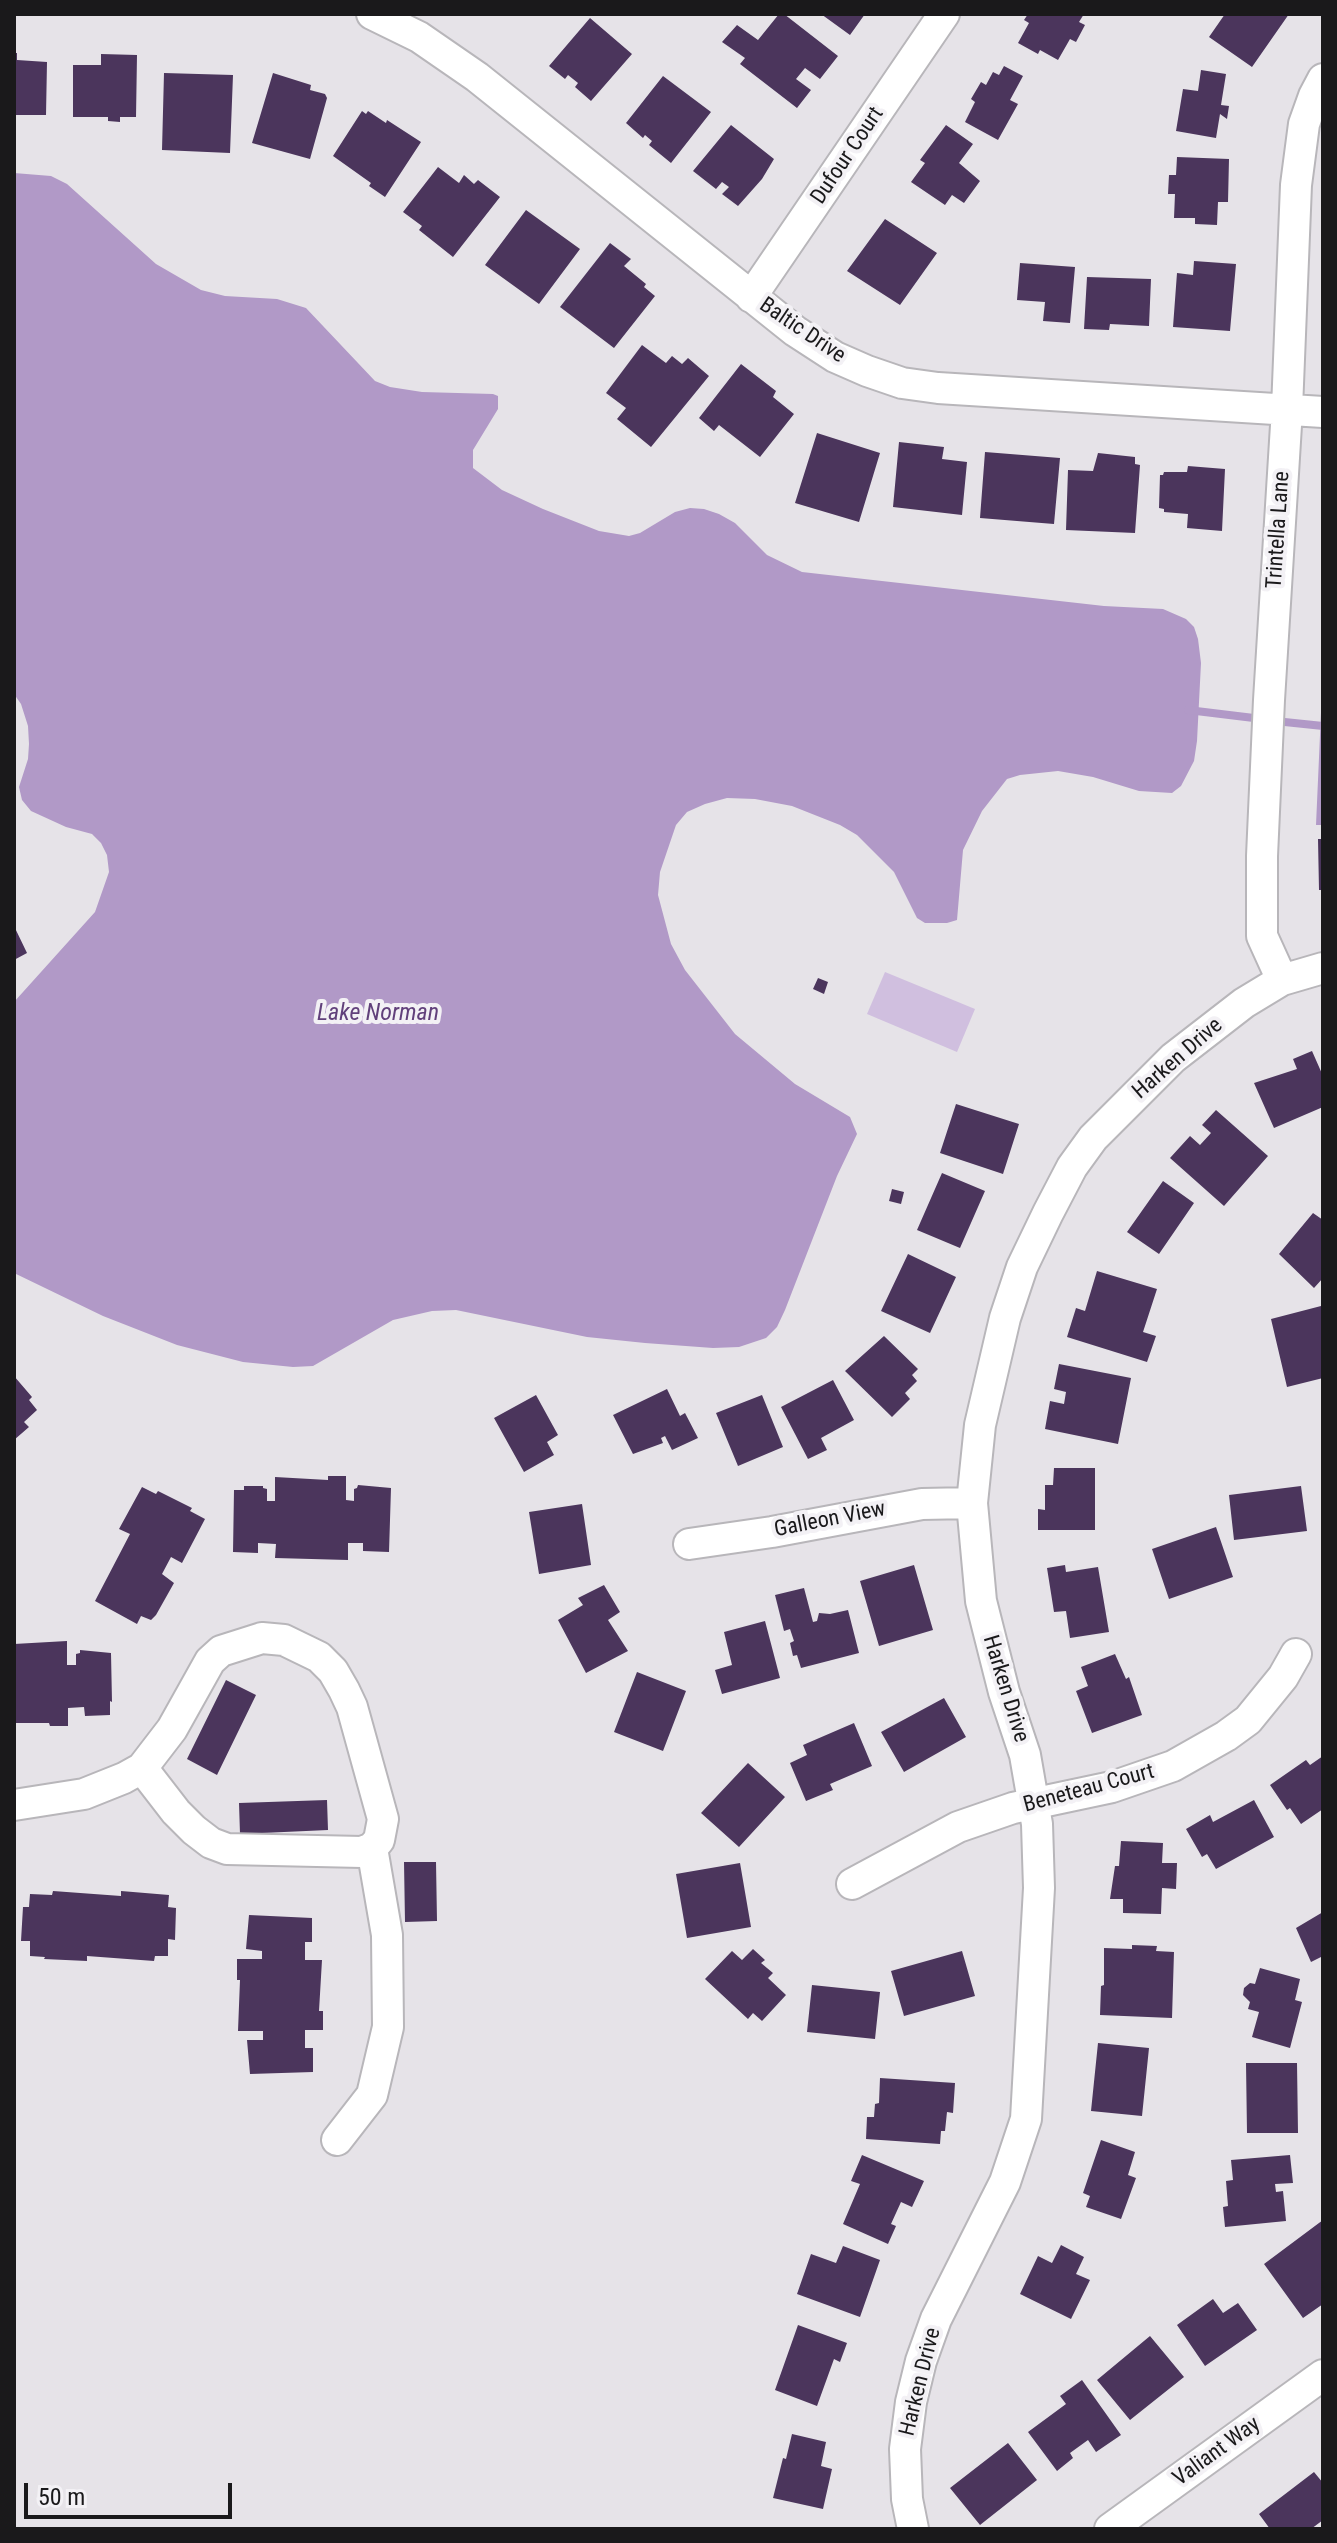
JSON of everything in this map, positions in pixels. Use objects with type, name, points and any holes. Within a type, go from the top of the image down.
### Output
[{"type":"street","name":"Baltic Drive","points":[[372,14],[419,37],[477,77],[751,297],[835,357],[902,383],[938,388],[1323,412]]},
{"type":"street","name":"Dufour Court","points":[[751,297],[944,14]]},
{"type":"street","name":"Trintella Lane","points":[[1282,980],[1262,936],[1262,856],[1300,149],[1304,124],[1323,79]]},
{"type":"street","name":"Harken Drive","points":[[913,2529],[907,2499],[905,2449],[911,2402],[921,2361],[936,2319],[1005,2182],[1026,2119],[1039,1888],[1034,1803],[1025,1755],[1004,1692],[981,1601],[972,1503],[980,1425],[1005,1318],[1022,1267],[1072,1167],[1093,1138],[1173,1058],[1244,1003],[1282,980],[1323,968]]},
{"type":"street","name":"Galleon View","points":[[689,1544],[922,1504],[972,1503]]},
{"type":"street","points":[[14,1805],[84,1794],[142,1768],[172,1729],[210,1661],[221,1651],[262,1638],[284,1640],[319,1657],[333,1671],[352,1707],[383,1819],[379,1840],[372,1848],[362,1852],[227,1849],[211,1843],[194,1830],[142,1768]]},
{"type":"street","name":"Beneteau Court","points":[[852,1884],[958,1827],[1034,1803],[1112,1787],[1173,1766],[1248,1720],[1296,1654]]},
{"type":"street","points":[[337,2140],[372,2095],[388,2027],[387,1935],[372,1848]]},
{"type":"street","name":"Valiant Way","points":[[1110,2529],[1323,2375]]},
{"type":"shaded area","points":[[885,972],[975,1009],[957,1052],[867,1014]]},
{"type":"water","name":"Lake Norman","points":[[14,173],[51,176],[67,184],[156,264],[201,290],[225,296],[277,299],[306,308],[375,381],[390,387],[422,392],[498,396],[498,409],[473,450],[473,468],[502,490],[599,531],[629,536],[640,533],[675,512],[690,508],[704,509],[735,523],[767,555],[802,572],[1104,606],[1163,609],[1186,619],[1194,627],[1201,663],[1197,741],[1194,761],[1181,786],[1172,793],[1139,791],[1093,777],[1058,771],[1007,779],[982,811],[963,850],[957,920],[925,923],[917,918],[894,872],[857,835],[792,806],[755,799],[727,798],[687,812],[676,825],[660,872],[658,895],[671,944],[685,970],[735,1034],[795,1084],[850,1117],[857,1134],[837,1176],[785,1310],[777,1327],[766,1338],[739,1347],[645,1343],[587,1337],[456,1310],[432,1311],[393,1320],[313,1366],[293,1367],[243,1362],[177,1345],[103,1316],[14,1273],[14,1002],[95,912],[109,872],[107,855],[92,834],[66,827],[31,811],[22,800],[19,787],[28,759],[29,744],[28,726],[21,704],[14,694]]},
{"type":"water","points":[[1322,690],[1323,825],[1316,825]]},
{"type":"building","points":[[779,14],[784,14],[838,56],[820,79],[805,68],[796,79],[811,90],[797,108],[740,64],[745,58],[722,42],[737,25],[758,40]]},
{"type":"building","points":[[821,14],[865,14],[850,35]]},
{"type":"building","points":[[1028,14],[1084,14],[1079,22],[1085,25],[1076,42],[1070,39],[1058,60],[1018,43],[1029,23],[1024,20]]},
{"type":"building","points":[[1225,14],[1289,14],[1252,67],[1209,37]]},
{"type":"building","points":[[590,18],[632,54],[591,101],[575,87],[578,83],[568,75],[565,79],[549,66]]},
{"type":"building","points":[[14,53],[17,53],[17,60],[47,62],[46,115],[14,115]]},
{"type":"building","points":[[101,54],[137,55],[136,117],[120,117],[120,122],[108,121],[108,117],[73,117],[73,65],[101,65]]},
{"type":"building","points":[[1004,66],[1023,76],[1010,100],[1018,104],[998,140],[965,122],[975,102],[971,99],[981,82],[986,85],[993,72],[999,75]]},
{"type":"building","points":[[1201,70],[1226,74],[1221,105],[1229,106],[1227,119],[1220,114],[1216,138],[1176,131],[1183,89],[1198,91]]},
{"type":"building","points":[[164,73],[233,75],[230,153],[162,150]]},
{"type":"building","points":[[273,73],[311,85],[310,90],[325,94],[327,98],[310,159],[252,143]]},
{"type":"building","points":[[663,76],[711,112],[671,163],[649,145],[652,141],[645,135],[643,138],[626,123]]},
{"type":"building","points":[[362,111],[366,114],[368,111],[386,123],[387,120],[421,142],[385,197],[333,156]]},
{"type":"building","points":[[731,125],[774,159],[762,179],[738,206],[722,194],[729,187],[722,182],[716,189],[693,171]]},
{"type":"building","points":[[946,125],[973,144],[959,163],[980,181],[964,203],[952,195],[945,205],[911,182],[925,163],[920,160]]},
{"type":"building","points":[[1177,157],[1229,159],[1228,202],[1218,202],[1217,225],[1195,224],[1195,218],[1174,218],[1175,194],[1168,194],[1169,175],[1176,175]]},
{"type":"building","points":[[438,167],[459,183],[464,175],[474,184],[478,180],[500,197],[453,257],[419,230],[422,226],[403,212]]},
{"type":"building","points":[[526,210],[580,249],[539,304],[485,265]]},
{"type":"building","points":[[885,219],[937,253],[900,305],[847,271]]},
{"type":"building","points":[[610,243],[631,259],[624,266],[655,296],[614,348],[560,307]]},
{"type":"building","points":[[1194,261],[1236,264],[1230,331],[1173,327],[1177,273],[1193,275]]},
{"type":"building","points":[[1020,263],[1075,267],[1070,323],[1043,321],[1045,302],[1017,300]]},
{"type":"building","points":[[1087,277],[1151,279],[1149,326],[1110,324],[1109,330],[1084,329]]},
{"type":"building","points":[[642,345],[666,363],[672,356],[682,364],[688,358],[709,376],[651,447],[617,419],[626,408],[606,393]]},
{"type":"building","points":[[741,364],[776,391],[773,397],[794,414],[760,457],[719,425],[714,431],[699,418]]},
{"type":"building","points":[[817,433],[880,453],[859,522],[795,503]]},
{"type":"building","points":[[899,442],[944,447],[942,459],[967,462],[962,515],[893,507]]},
{"type":"building","points":[[985,452],[1060,458],[1054,524],[980,518]]},
{"type":"building","points":[[1098,453],[1135,457],[1135,464],[1140,465],[1135,533],[1066,530],[1068,470],[1093,471]]},
{"type":"building","points":[[1188,466],[1225,469],[1222,531],[1187,528],[1188,514],[1164,512],[1159,508],[1160,475],[1164,472],[1187,472]]},
{"type":"building","points":[[1318,839],[1323,839],[1323,890],[1319,890]]},
{"type":"building","points":[[14,926],[27,953],[14,960]]},
{"type":"building","points":[[818,978],[828,982],[824,994],[813,989]]},
{"type":"building","points":[[1312,1051],[1323,1076],[1323,1107],[1274,1128],[1254,1083],[1297,1069],[1293,1059]]},
{"type":"building","points":[[956,1104],[1019,1124],[1003,1174],[940,1153]]},
{"type":"building","points":[[1216,1110],[1268,1156],[1224,1206],[1170,1158],[1190,1136],[1200,1145],[1211,1133],[1202,1125]]},
{"type":"building","points":[[942,1173],[985,1191],[960,1248],[917,1230]]},
{"type":"building","points":[[1163,1181],[1194,1203],[1159,1254],[1127,1232]]},
{"type":"building","points":[[892,1189],[904,1192],[901,1204],[889,1201]]},
{"type":"building","points":[[1313,1213],[1323,1220],[1323,1278],[1314,1288],[1279,1254]]},
{"type":"building","points":[[908,1254],[956,1277],[930,1333],[881,1311]]},
{"type":"building","points":[[1097,1271],[1157,1289],[1143,1332],[1156,1336],[1147,1362],[1067,1337],[1076,1308],[1085,1311]]},
{"type":"building","points":[[1321,1306],[1323,1378],[1287,1387],[1271,1319]]},
{"type":"building","points":[[884,1336],[918,1369],[912,1375],[917,1381],[905,1393],[910,1399],[892,1417],[845,1371]]},
{"type":"building","points":[[1059,1364],[1131,1378],[1118,1444],[1045,1429],[1050,1401],[1064,1404],[1066,1392],[1054,1389]]},
{"type":"building","points":[[14,1376],[32,1397],[29,1400],[37,1410],[24,1422],[29,1427],[14,1440]]},
{"type":"building","points":[[833,1380],[854,1420],[821,1438],[827,1450],[808,1459],[781,1407]]},
{"type":"building","points":[[667,1389],[680,1416],[685,1413],[698,1438],[672,1450],[665,1436],[661,1438],[663,1443],[633,1454],[613,1415]]},
{"type":"building","points":[[536,1395],[558,1435],[547,1442],[554,1455],[524,1472],[494,1418]]},
{"type":"building","points":[[762,1395],[783,1447],[738,1466],[716,1413]]},
{"type":"building","points":[[1054,1468],[1095,1468],[1095,1530],[1038,1530],[1038,1509],[1045,1510],[1045,1485],[1053,1485]]},
{"type":"building","points":[[328,1476],[346,1476],[346,1500],[354,1501],[354,1489],[358,1485],[391,1488],[389,1552],[363,1551],[363,1543],[348,1543],[348,1560],[275,1558],[276,1544],[258,1543],[258,1553],[233,1552],[234,1490],[244,1490],[244,1486],[263,1486],[267,1489],[267,1501],[275,1501],[275,1477],[328,1480]]},
{"type":"building","points":[[1301,1486],[1307,1531],[1234,1540],[1229,1495]]},
{"type":"building","points":[[142,1487],[156,1494],[158,1491],[192,1508],[190,1511],[205,1519],[182,1563],[171,1557],[162,1574],[174,1583],[156,1615],[151,1620],[141,1616],[137,1624],[95,1601],[130,1534],[119,1529]]},
{"type":"building","points":[[582,1504],[591,1565],[539,1574],[529,1512]]},
{"type":"building","points":[[1216,1527],[1233,1577],[1169,1599],[1152,1549]]},
{"type":"building","points":[[914,1565],[933,1630],[879,1646],[860,1581]]},
{"type":"building","points":[[1065,1565],[1066,1572],[1098,1567],[1109,1632],[1070,1638],[1066,1611],[1054,1612],[1047,1568]]},
{"type":"building","points":[[604,1585],[620,1612],[608,1620],[628,1651],[586,1673],[558,1620],[583,1605],[578,1598]]},
{"type":"building","points":[[804,1588],[813,1622],[817,1621],[819,1613],[848,1610],[859,1653],[801,1668],[797,1655],[793,1656],[790,1643],[794,1641],[790,1629],[784,1631],[775,1595]]},
{"type":"building","points":[[765,1621],[780,1678],[722,1694],[715,1670],[732,1665],[724,1632]]},
{"type":"building","points":[[67,1641],[67,1665],[76,1665],[76,1654],[80,1650],[111,1653],[110,1715],[85,1716],[84,1707],[68,1708],[68,1726],[14,1723],[14,1644]]},
{"type":"building","points":[[1115,1654],[1126,1679],[1129,1677],[1142,1715],[1092,1733],[1076,1691],[1088,1686],[1081,1667]]},
{"type":"building","points":[[637,1672],[686,1691],[663,1751],[614,1732]]},
{"type":"building","points":[[226,1680],[256,1695],[217,1775],[187,1759]]},
{"type":"building","points":[[944,1698],[966,1737],[904,1772],[881,1732]]},
{"type":"building","points":[[854,1723],[872,1766],[830,1784],[833,1790],[806,1801],[790,1763],[807,1755],[803,1745]]},
{"type":"building","points":[[1323,1756],[1323,1809],[1301,1824],[1270,1785],[1306,1760],[1310,1765]]},
{"type":"building","points":[[748,1763],[785,1797],[739,1847],[701,1813]]},
{"type":"building","points":[[327,1800],[328,1830],[240,1834],[239,1803]]},
{"type":"building","points":[[1254,1800],[1274,1837],[1216,1869],[1207,1854],[1202,1857],[1186,1829],[1210,1815],[1213,1822]]},
{"type":"building","points":[[1121,1841],[1163,1843],[1162,1863],[1177,1863],[1176,1889],[1162,1888],[1161,1914],[1123,1913],[1123,1899],[1110,1899],[1115,1866],[1119,1866]]},
{"type":"building","points":[[404,1862],[436,1862],[437,1921],[405,1922]]},
{"type":"building","points":[[740,1863],[751,1927],[687,1938],[676,1874]]},
{"type":"building","points":[[53,1891],[121,1896],[121,1891],[169,1895],[168,1907],[176,1908],[175,1940],[168,1939],[168,1956],[155,1956],[154,1961],[87,1956],[87,1961],[30,1956],[30,1941],[21,1941],[23,1907],[29,1907],[30,1894],[52,1895]]},
{"type":"building","points":[[1323,1912],[1323,1956],[1311,1962],[1296,1928]]},
{"type":"building","points":[[249,1915],[312,1918],[312,1942],[305,1942],[305,1960],[322,1960],[319,2011],[323,2011],[323,2030],[305,2030],[305,2048],[313,2048],[313,2072],[250,2074],[247,2040],[263,2040],[263,2031],[238,2031],[240,1980],[237,1980],[237,1959],[262,1959],[262,1951],[246,1949]]},
{"type":"building","points":[[1132,1945],[1157,1946],[1156,1951],[1174,1952],[1172,2018],[1100,2015],[1104,1948],[1132,1949]]},
{"type":"building","points":[[753,1949],[765,1960],[761,1963],[773,1973],[768,1978],[786,1995],[762,2021],[753,2013],[748,2019],[705,1979],[732,1951],[742,1960]]},
{"type":"building","points":[[962,1951],[975,1996],[904,2016],[891,1971]]},
{"type":"building","points":[[1260,1968],[1300,1979],[1295,2000],[1302,2002],[1290,2048],[1252,2037],[1259,2012],[1248,2009],[1250,2002],[1243,1995],[1244,1988],[1250,1983],[1255,1984]]},
{"type":"building","points":[[812,1985],[880,1992],[875,2039],[807,2032]]},
{"type":"building","points":[[1098,2043],[1149,2048],[1142,2116],[1091,2111]]},
{"type":"building","points":[[1246,2063],[1297,2063],[1298,2133],[1247,2133]]},
{"type":"building","points":[[880,2078],[955,2083],[953,2113],[947,2112],[940,2144],[866,2139],[867,2117],[874,2117],[875,2104],[879,2103]]},
{"type":"building","points":[[1101,2140],[1135,2152],[1128,2175],[1136,2178],[1121,2219],[1086,2207],[1090,2196],[1083,2193]]},
{"type":"building","points":[[862,2155],[924,2181],[912,2207],[901,2202],[891,2224],[896,2226],[888,2244],[843,2224],[860,2184],[851,2181]]},
{"type":"building","points":[[1290,2155],[1293,2183],[1275,2184],[1276,2192],[1283,2191],[1286,2221],[1225,2227],[1223,2207],[1228,2206],[1226,2181],[1233,2180],[1231,2160]]},
{"type":"building","points":[[1323,2220],[1323,2304],[1303,2318],[1264,2264]]},
{"type":"building","points":[[1061,2245],[1084,2257],[1076,2274],[1090,2280],[1071,2319],[1020,2294],[1038,2256],[1052,2263]]},
{"type":"building","points":[[843,2246],[880,2260],[860,2317],[797,2294],[811,2254],[836,2263]]},
{"type":"building","points":[[1213,2299],[1223,2313],[1238,2303],[1257,2330],[1205,2366],[1177,2325]]},
{"type":"building","points":[[798,2325],[847,2343],[840,2362],[834,2359],[817,2406],[775,2390]]},
{"type":"building","points":[[1150,2336],[1184,2377],[1130,2420],[1097,2380]]},
{"type":"building","points":[[1082,2380],[1121,2435],[1096,2452],[1088,2440],[1070,2453],[1073,2458],[1057,2471],[1028,2432],[1066,2404],[1060,2396]]},
{"type":"building","points":[[792,2434],[826,2442],[821,2466],[832,2469],[823,2509],[773,2498]]},
{"type":"building","points":[[1008,2443],[1037,2480],[980,2525],[950,2488]]},
{"type":"building","points":[[1314,2472],[1323,2483],[1323,2520],[1311,2529],[1270,2529],[1259,2514]]},
{"type":"waterway","points":[[1188,710],[1262,719]]},
{"type":"waterway","points":[[1275,721],[1323,726]]}]
